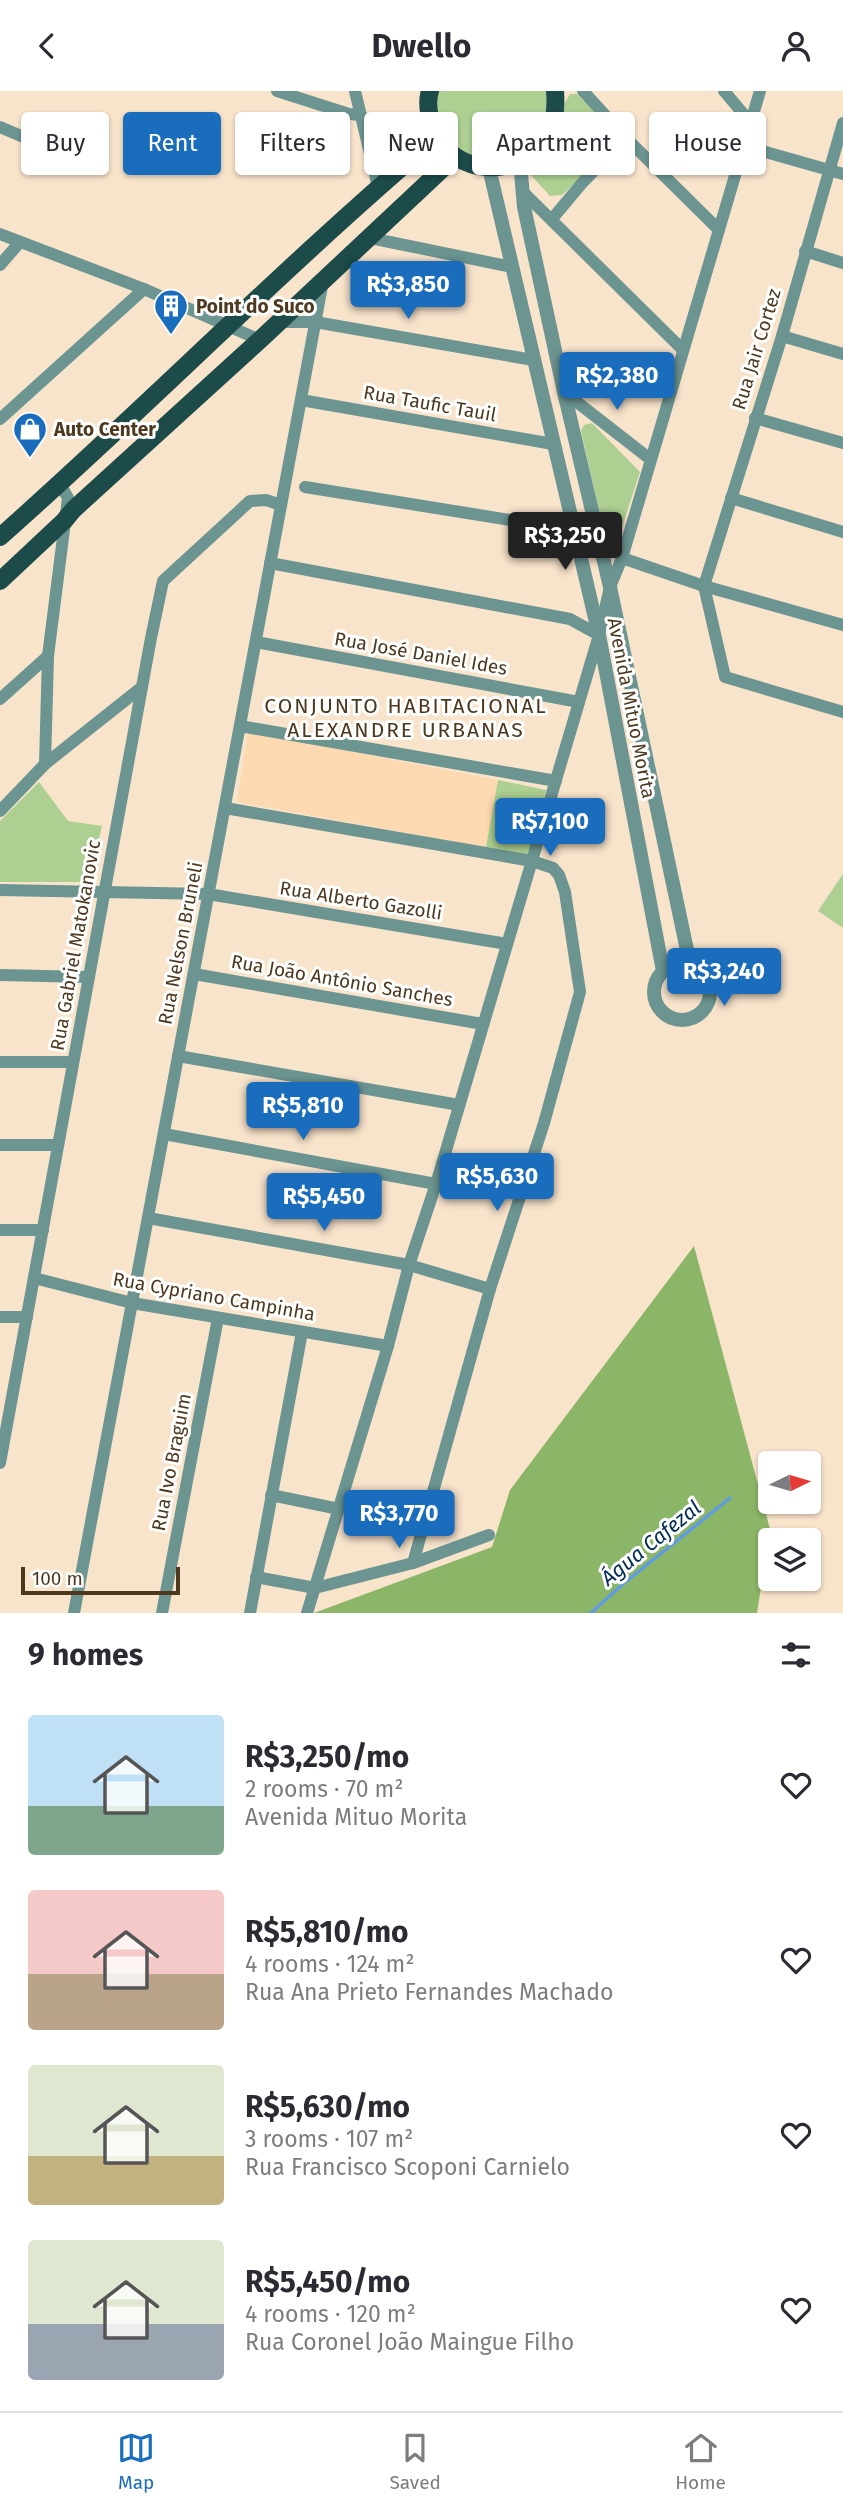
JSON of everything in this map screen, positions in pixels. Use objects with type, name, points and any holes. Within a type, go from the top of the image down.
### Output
[{"type":"main road","points":[[429,112],[430,91]]},
{"type":"main road","points":[[555,91],[556,112]]},
{"type":"main road","points":[[0,537],[392,175]]},
{"type":"main road","points":[[0,581],[73,510],[279,323],[436,175]]},
{"type":"street","points":[[277,91],[359,115]]},
{"type":"street","points":[[355,91],[378,187]]},
{"type":"street","points":[[583,91],[602,112]]},
{"type":"street","points":[[724,91],[742,112]]},
{"type":"street","points":[[754,112],[760,91]]},
{"type":"street","name":"Rua Jair Cortez","points":[[704,586],[782,337],[843,123]]},
{"type":"street","points":[[0,127],[21,136]]},
{"type":"street","points":[[635,147],[719,230]]},
{"type":"street","points":[[766,152],[843,174]]},
{"type":"street","name":"Avenida Mituo Morita","points":[[489,175],[599,635],[663,971]]},
{"type":"street","name":"Avenida Mituo Morita","points":[[521,175],[564,392],[610,587],[690,964]]},
{"type":"street","points":[[552,219],[590,175]]},
{"type":"street","points":[[307,1613],[556,781],[599,635],[610,587],[622,558],[735,175]]},
{"type":"street","points":[[522,191],[683,350]]},
{"type":"street","points":[[0,234],[144,289],[260,340]]},
{"type":"street","points":[[370,238],[512,267]]},
{"type":"street","points":[[0,265],[20,241]]},
{"type":"street","points":[[805,251],[843,263]]},
{"type":"street","name":"Rua Nelson Bruneli","points":[[74,1613],[323,281]]},
{"type":"street","points":[[0,418],[144,289]]},
{"type":"street","points":[[279,323],[315,322],[533,360]]},
{"type":"street","points":[[782,337],[843,354]]},
{"type":"street","points":[[564,392],[650,459]]},
{"type":"street","name":"Rua Taufic Tauil","points":[[301,400],[552,444]]},
{"type":"street","points":[[755,418],[843,443]]},
{"type":"street","points":[[44,764],[48,656],[68,498],[60,484]]},
{"type":"street","points":[[305,487],[572,530]]},
{"type":"street","points":[[731,498],[843,532]]},
{"type":"street","name":"Rua Gabriel Matokanovic","points":[[0,1463],[6,1397],[27,1317],[163,581],[250,501],[265,500],[281,505]]},
{"type":"street","points":[[622,558],[704,586],[843,625]]},
{"type":"street","points":[[270,563],[570,619],[599,635]]},
{"type":"street","points":[[704,586],[725,677],[843,712]]},
{"type":"street","name":"Rua José Daniel Ides","points":[[256,642],[579,702]]},
{"type":"street","points":[[0,699],[48,656]]},
{"type":"street","points":[[0,811],[44,764],[142,687]]},
{"type":"street","points":[[240,726],[556,781]]},
{"type":"street","points":[[225,807],[532,861],[553,867],[565,892],[580,992],[544,1123],[490,1289],[413,1563]]},
{"type":"street","name":"Rua Alberto Gazolli","points":[[0,890],[208,894],[507,944]]},
{"type":"street","points":[[676,964],[690,964],[702,971],[709,982],[709,998],[704,1010],[686,1020],[663,1013],[655,999],[656,982],[663,971],[676,964]]},
{"type":"street","name":"Rua João Antônio Sanches","points":[[194,974],[483,1024]]},
{"type":"street","points":[[0,975],[89,977]]},
{"type":"street","points":[[178,1056],[459,1105]]},
{"type":"street","points":[[0,1062],[73,1062]]},
{"type":"street","points":[[164,1134],[436,1184]]},
{"type":"street","points":[[0,1145],[58,1145]]},
{"type":"street","points":[[148,1218],[409,1265],[490,1289]]},
{"type":"street","points":[[0,1230],[43,1230]]},
{"type":"street","name":"Rua Cypriano Campinha","points":[[34,1278],[132,1303],[388,1346]]},
{"type":"street","points":[[0,1317],[27,1317]]},
{"type":"street","name":"Rua Ivo Braguim","points":[[162,1613],[218,1318]]},
{"type":"street","points":[[250,1613],[302,1332]]},
{"type":"street","points":[[271,1495],[339,1509]]},
{"type":"street","points":[[256,1577],[315,1588],[413,1563],[489,1535]]},
{"type":"shaded area","points":[[248,732],[498,780],[486,847],[237,802]]},
{"type":"green space","points":[[437,91],[546,91],[546,112],[472,112],[472,161],[467,161],[458,150],[458,112],[436,112]]},
{"type":"green space","points":[[570,94],[577,94],[595,112],[560,112]]},
{"type":"green space","points":[[531,175],[583,175],[562,195],[550,196]]},
{"type":"green space","points":[[592,423],[640,472],[617,542],[606,540],[581,431],[584,425]]},
{"type":"green space","points":[[498,780],[546,790],[530,855],[486,847]]},
{"type":"green space","points":[[39,782],[68,821],[102,826],[90,880],[87,882],[0,882],[0,821]]},
{"type":"green space","points":[[843,874],[843,928],[818,911]]},
{"type":"green space","points":[[694,1246],[758,1484],[758,1514],[766,1514],[770,1528],[758,1528],[758,1591],[760,1591],[757,1613],[314,1613],[492,1547],[510,1490]]},
{"type":"waterway","name":"Água Cafezal","points":[[591,1613],[730,1498]]},
{"type":"place","name":"Point do Suco","points":[[171,336]]},
{"type":"place","name":"Auto Center","points":[[30,459]]},
{"type":"district","name":"CONJUNTO HABITACIONAL ALEXANDRE URBANAS","points":[[406,718]]}]
